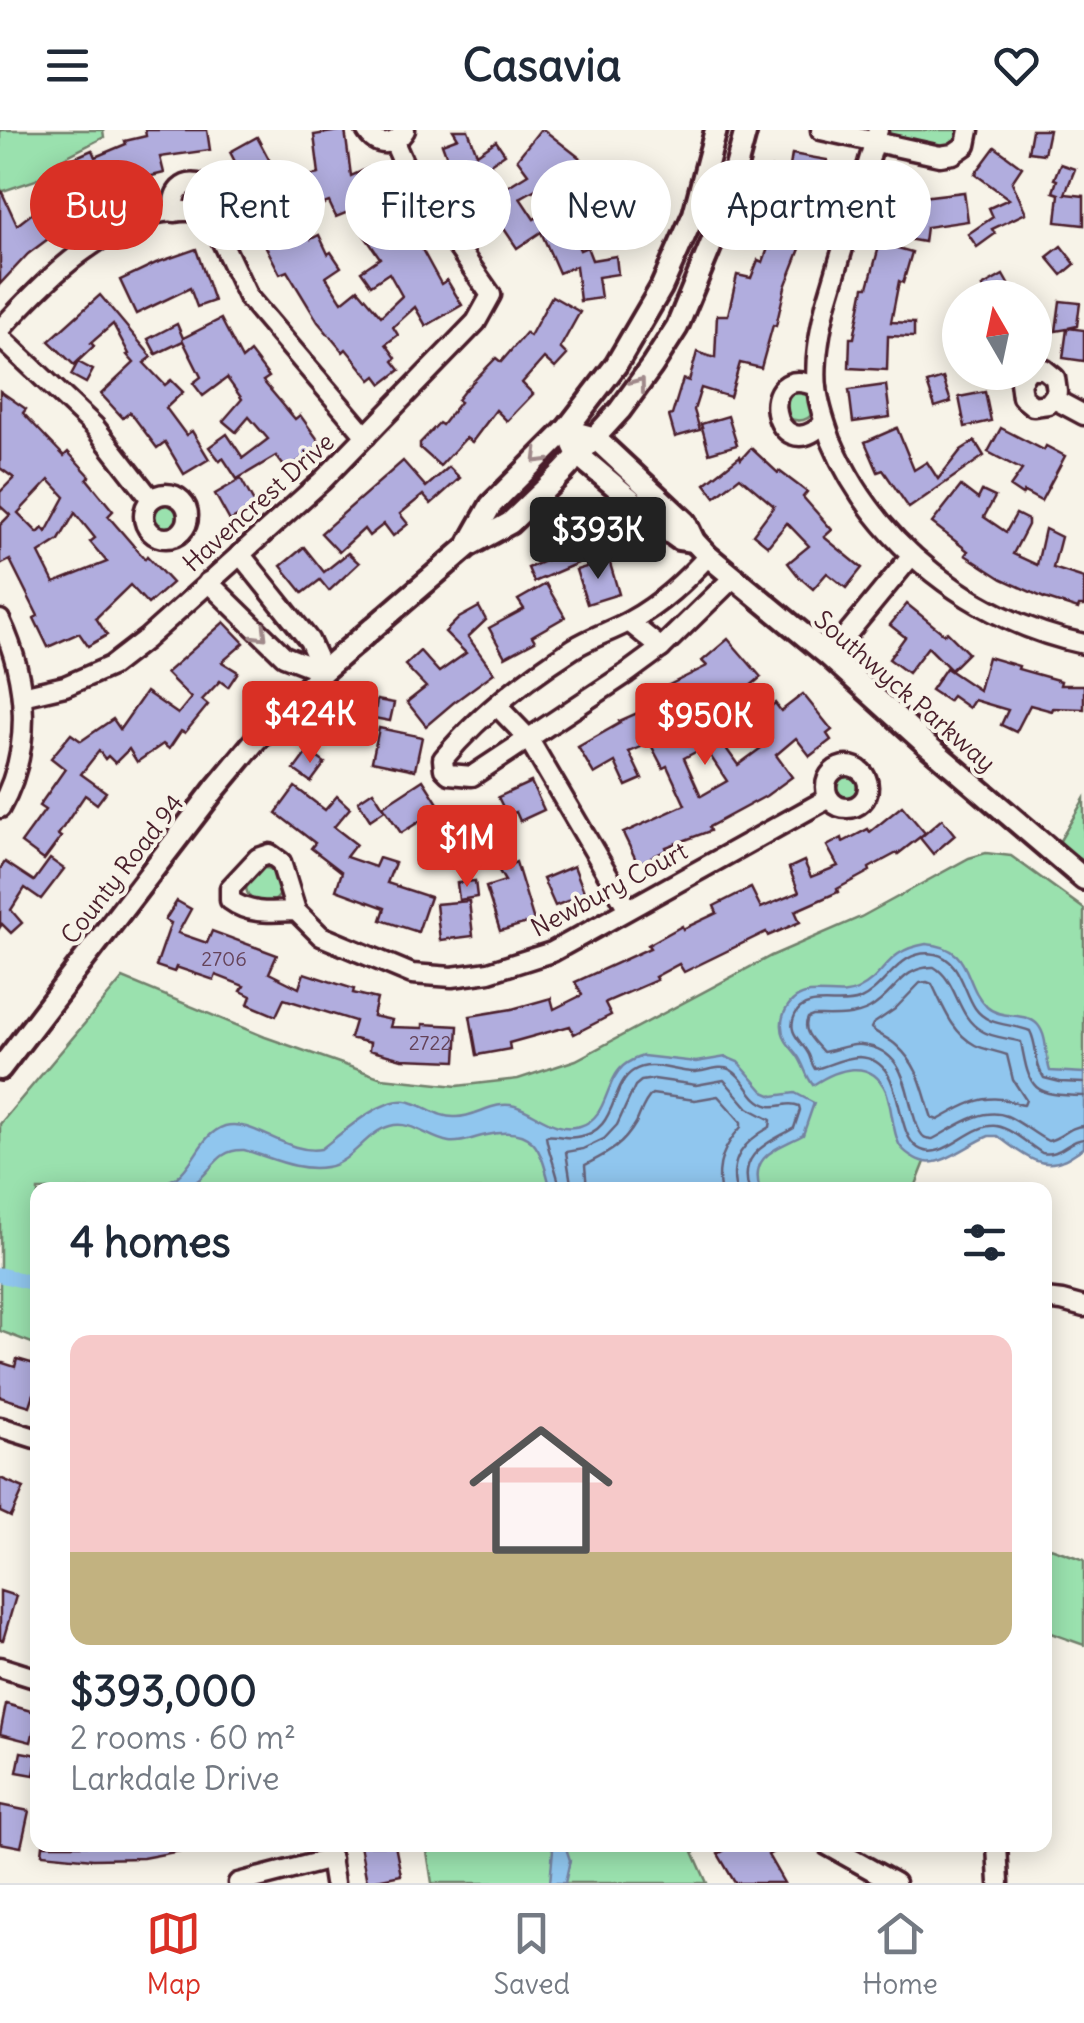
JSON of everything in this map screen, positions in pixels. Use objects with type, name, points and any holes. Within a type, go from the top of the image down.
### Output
[{"type":"street","points":[[366,130],[380,143],[400,136]]},
{"type":"street","name":"County Road 94","points":[[468,546],[491,506],[566,430],[616,365],[661,288],[694,214],[716,130]]},
{"type":"street","name":"County Road 94","points":[[0,1069],[255,741],[323,671],[468,546],[510,523],[620,410],[677,327],[723,216],[746,130]]},
{"type":"street","points":[[821,130],[877,136],[940,156],[953,154],[966,145],[968,130]]},
{"type":"street","name":"Havencrest Drive","points":[[22,696],[65,686],[112,666],[146,639],[322,481],[476,322],[491,295],[411,180],[400,136]]},
{"type":"street","points":[[877,136],[820,330],[816,386],[824,423],[852,483],[912,555],[952,588],[998,615],[1084,644]]},
{"type":"street","points":[[175,212],[173,204],[183,187]]},
{"type":"street","points":[[151,499],[94,426],[0,333],[40,286],[92,244],[160,213],[183,213]]},
{"type":"street","points":[[226,250],[248,296],[366,436]]},
{"type":"street","points":[[1020,390],[1027,402],[1041,406],[1054,399],[1058,385],[1052,376]]},
{"type":"street","points":[[816,386],[807,382],[786,386],[775,403],[775,414],[779,424],[796,435],[816,431],[824,423]]},
{"type":"street","points":[[1054,399],[1084,415]]},
{"type":"street","name":"Southwyck Parkway","points":[[566,430],[594,438],[685,522],[708,556],[1084,879]]},
{"type":"street","name":"Southwyck Parkway","points":[[566,430],[578,456],[672,534],[694,540]]},
{"type":"street","points":[[240,554],[309,640],[323,671]]},
{"type":"street","points":[[829,656],[912,555]]},
{"type":"street","points":[[708,556],[662,602],[576,646],[496,706],[443,759],[444,769],[449,774],[472,776],[661,648],[734,578]]},
{"type":"street","points":[[208,582],[284,656],[323,671]]},
{"type":"street","points":[[0,620],[12,648],[22,696],[21,746],[0,808]]},
{"type":"street","points":[[629,622],[661,648]]},
{"type":"street","points":[[496,706],[528,738],[628,908]]},
{"type":"street","name":"Newbury Court","points":[[296,912],[321,936],[412,974],[452,977],[489,972],[552,952],[829,798]]},
{"type":"street","points":[[1052,1300],[1084,1307]]},
{"type":"street","points":[[0,1427],[30,1437]]},
{"type":"street","points":[[0,1667],[30,1676]]},
{"type":"street","points":[[238,1883],[330,1852],[334,1883]]},
{"type":"street","points":[[840,1852],[895,1883]]},
{"type":"street","points":[[997,1852],[999,1883]]},
{"type":"green space","points":[[0,130],[103,130],[104,137],[60,160],[30,160],[30,182],[0,192]]},
{"type":"green space","points":[[882,130],[966,130],[964,143],[944,154],[880,137]]},
{"type":"green space","points":[[810,388],[815,411],[803,420],[788,418],[780,397],[783,392]]},
{"type":"green space","points":[[170,500],[183,505],[188,518],[183,531],[170,536],[157,531],[152,518],[157,505]]},
{"type":"green space","points":[[849,767],[862,773],[868,786],[862,799],[849,805],[836,799],[830,786],[836,773]]},
{"type":"green space","points":[[1084,799],[1084,863],[1058,844]]},
{"type":"green space","points":[[986,853],[1011,856],[1084,909],[1084,1107],[950,1098],[917,1182],[30,1182],[30,1342],[0,1331],[0,1124],[123,978],[265,1037],[382,1078],[457,1086],[518,1079],[576,1060],[771,956],[861,917],[969,858]]},
{"type":"green space","points":[[264,868],[277,873],[282,886],[277,899],[264,904],[251,899],[246,886],[251,873]]},
{"type":"green space","points":[[1052,1549],[1084,1560],[1084,1645],[1052,1634]]},
{"type":"green space","points":[[427,1852],[693,1852],[707,1883],[432,1883]]},
{"type":"water","points":[[926,944],[941,947],[960,959],[987,1007],[1038,1025],[1050,1071],[1084,1073],[1084,1148],[1063,1160],[1045,1163],[997,1136],[989,1136],[948,1157],[925,1162],[899,1144],[886,1091],[872,1073],[843,1071],[813,1085],[783,1031],[783,1016],[790,1004],[810,993],[857,990],[901,952]]},
{"type":"water","points":[[643,1056],[696,1062],[726,1057],[738,1062],[764,1092],[773,1096],[795,1093],[814,1103],[803,1135],[775,1149],[762,1161],[759,1182],[549,1182],[534,1144],[516,1133],[449,1142],[398,1125],[381,1129],[344,1160],[326,1167],[295,1166],[244,1150],[226,1154],[195,1182],[165,1182],[177,1177],[210,1135],[225,1126],[247,1127],[295,1147],[321,1149],[373,1111],[396,1102],[406,1101],[456,1117],[493,1107],[515,1106],[554,1125],[580,1126],[596,1116],[617,1073]]},
{"type":"water","points":[[553,1852],[567,1852],[570,1860],[565,1883],[550,1883]]},
{"type":"building","points":[[145,130],[207,130],[210,150],[160,157],[161,160],[70,160],[92,150],[95,157],[126,144],[125,141],[146,136]]},
{"type":"building","points":[[345,130],[349,160],[345,160],[345,213],[336,217],[329,202],[325,204],[325,160],[317,160],[314,135]]},
{"type":"building","points":[[453,130],[468,130],[477,154],[496,141],[505,154],[496,160],[448,160],[442,144],[458,138]]},
{"type":"building","points":[[544,130],[583,160],[531,160],[531,192],[520,198],[531,214],[531,239],[517,248],[511,239],[511,184],[528,174],[517,159]]},
{"type":"building","points":[[1032,130],[1049,130],[1044,154],[1028,152]]},
{"type":"building","points":[[257,137],[269,160],[234,160],[230,152]]},
{"type":"building","points":[[995,147],[1022,167],[1012,182],[1026,213],[992,229],[995,234],[977,247],[968,234],[993,217],[989,208],[1009,199],[975,174]]},
{"type":"building","points":[[792,154],[827,160],[791,160]]},
{"type":"building","points":[[1060,164],[1075,169],[1065,194],[1084,196],[1084,225],[1056,222],[1059,194],[1053,192]]},
{"type":"building","points":[[0,188],[17,225],[30,215],[30,250],[33,250],[0,284]]},
{"type":"building","points":[[964,192],[968,221],[931,226],[931,196]]},
{"type":"building","points":[[1061,246],[1075,264],[1062,275],[1047,257]]},
{"type":"building","points":[[325,248],[341,267],[326,277],[342,302],[358,289],[381,316],[402,296],[389,273],[371,285],[361,271],[380,258],[374,250],[422,250],[441,284],[447,280],[462,305],[426,326],[415,307],[393,327],[398,335],[386,344],[400,370],[382,384],[376,376],[371,380],[346,349],[343,352],[318,322],[287,271],[280,274],[268,250]]},
{"type":"building","points":[[196,250],[214,301],[197,307],[190,288],[136,314],[120,280]]},
{"type":"building","points":[[549,250],[588,250],[592,260],[616,256],[618,274],[598,277],[601,298],[580,301],[576,266],[559,273]]},
{"type":"building","points":[[767,250],[799,250],[761,368],[740,363],[730,397],[701,388],[694,410],[700,430],[675,437],[669,416],[683,379],[689,381],[697,352],[715,358],[717,315],[728,315],[737,275],[751,278],[758,260],[763,262]]},
{"type":"building","points":[[878,250],[912,252],[903,283],[899,281],[891,322],[914,323],[914,337],[888,336],[887,370],[849,368],[850,338],[854,338],[864,287],[868,287]]},
{"type":"building","points":[[100,295],[152,357],[144,363],[165,385],[171,380],[183,392],[166,408],[186,435],[192,431],[209,459],[184,474],[165,442],[157,448],[130,412],[123,418],[101,394],[134,363],[113,324],[74,365],[49,341]]},
{"type":"building","points":[[552,296],[580,312],[560,348],[567,355],[555,368],[544,358],[522,383],[533,394],[507,421],[496,410],[472,442],[466,438],[440,466],[420,448],[420,443],[439,423],[442,425],[464,391],[496,358],[501,362],[526,333],[530,336]]},
{"type":"building","points":[[1060,301],[1080,303],[1077,326],[1068,328],[1084,330],[1084,361],[1063,358],[1067,329],[1056,331]]},
{"type":"building","points":[[221,319],[242,359],[250,352],[269,377],[263,381],[295,419],[300,415],[321,444],[287,470],[276,456],[237,479],[223,458],[220,461],[209,447],[227,434],[243,458],[268,439],[249,417],[236,432],[223,421],[242,399],[227,378],[203,396],[193,383],[201,377],[183,341],[156,354],[148,339],[177,324],[183,338]]},
{"type":"building","points":[[78,362],[93,370],[86,383],[71,375]]},
{"type":"building","points":[[942,378],[942,390],[947,390],[951,402],[935,407],[927,383]]},
{"type":"building","points":[[886,385],[890,417],[853,422],[849,390]]},
{"type":"building","points":[[0,391],[26,409],[23,413],[64,456],[68,452],[90,476],[87,479],[113,511],[108,516],[172,583],[148,604],[130,585],[96,618],[107,635],[88,646],[79,633],[48,647],[34,618],[38,616],[10,560],[0,565],[0,525],[10,515],[0,506],[0,492],[14,478],[0,468]],"holes":[[[49,480],[65,497],[46,532],[43,528],[38,533],[18,513]],[[75,513],[95,538],[90,542],[107,562],[54,583],[39,553],[59,540]]]},
{"type":"building","points":[[985,392],[991,421],[965,427],[959,397]]},
{"type":"building","points":[[728,416],[737,445],[709,453],[701,424]]},
{"type":"building","points":[[897,428],[914,470],[927,462],[938,479],[961,450],[975,441],[984,456],[909,508],[883,470],[878,472],[865,442]]},
{"type":"building","points":[[1001,428],[1065,456],[1041,501],[1010,487],[1022,470],[988,452]]},
{"type":"building","points":[[751,448],[807,492],[803,497],[832,530],[824,537],[862,568],[846,588],[827,573],[813,589],[799,577],[788,563],[809,546],[787,523],[768,546],[753,534],[774,506],[740,477],[715,497],[705,484]]},
{"type":"building","points":[[403,461],[426,487],[449,467],[460,478],[431,504],[423,495],[400,514],[408,524],[393,536],[384,524],[369,536],[364,529],[339,552],[321,533]]},
{"type":"building","points":[[241,479],[256,506],[230,521],[215,494]]},
{"type":"building","points":[[961,486],[978,499],[982,491],[995,497],[984,517],[1006,532],[1016,514],[1028,520],[1013,554],[1037,565],[1045,529],[1061,537],[1053,568],[1084,578],[1084,606],[1078,609],[1044,598],[1002,579],[965,555],[968,551],[932,523]]},
{"type":"building","points":[[304,547],[324,572],[348,553],[359,563],[329,591],[320,580],[303,593],[281,566]]},
{"type":"building","points":[[573,548],[578,563],[534,582],[528,568]]},
{"type":"building","points":[[609,560],[619,594],[587,604],[576,570]]},
{"type":"building","points":[[546,584],[565,617],[532,636],[535,641],[505,657],[489,628],[524,609],[518,600]]},
{"type":"building","points":[[907,604],[944,634],[947,632],[968,653],[951,670],[928,647],[908,673],[889,659],[905,637],[890,625]]},
{"type":"building","points":[[479,607],[486,620],[468,637],[494,673],[426,726],[407,702],[426,687],[405,665],[420,651],[439,672],[466,653],[445,632]]},
{"type":"building","points":[[224,622],[244,643],[222,662],[238,672],[228,687],[220,681],[202,700],[208,705],[169,749],[163,744],[137,762],[129,749],[115,763],[99,751],[81,774],[106,792],[97,804],[85,795],[44,860],[21,843],[45,810],[39,806],[65,769],[51,758],[71,734],[81,741],[113,719],[120,729],[146,692],[178,714],[191,698],[166,673]]},
{"type":"building","points":[[728,639],[761,677],[736,698],[739,704],[726,712],[715,694],[680,711],[667,686],[707,666],[702,661]]},
{"type":"building","points":[[988,657],[1061,681],[1060,685],[1084,685],[1084,709],[1052,711],[1030,705],[1016,732],[1001,725],[1008,710],[974,700],[969,708],[952,696],[948,701],[931,690],[946,668],[979,690]]},
{"type":"building","points":[[803,694],[832,730],[827,734],[831,740],[810,756],[796,738],[776,755],[792,777],[709,827],[710,831],[666,847],[667,850],[638,864],[623,833],[685,805],[667,766],[663,768],[650,743],[629,752],[642,779],[626,786],[615,762],[594,774],[578,747],[619,721],[651,707],[663,735],[695,719],[709,745],[684,758],[701,796],[727,781],[709,754],[723,744],[738,765],[761,748],[746,728],[775,703],[781,711]]},
{"type":"building","points":[[377,700],[394,703],[390,721],[374,718]]},
{"type":"building","points":[[379,728],[422,737],[415,770],[372,761]]},
{"type":"building","points":[[308,751],[325,763],[311,782],[294,770]]},
{"type":"building","points":[[423,780],[441,808],[401,833],[383,806]]},
{"type":"building","points":[[531,782],[544,810],[520,821],[516,812],[507,815],[498,797]]},
{"type":"building","points":[[295,787],[325,810],[337,796],[350,808],[334,827],[356,844],[346,857],[375,867],[379,858],[395,863],[387,883],[430,897],[418,932],[381,920],[385,908],[336,890],[342,872],[311,848],[315,843],[276,813]]},
{"type":"building","points":[[373,791],[385,810],[370,820],[358,801]]},
{"type":"building","points":[[902,806],[925,833],[898,854],[837,889],[838,892],[795,911],[800,922],[768,936],[766,932],[684,972],[679,964],[655,977],[657,980],[606,1002],[611,1015],[574,1034],[570,1026],[509,1043],[510,1049],[477,1055],[470,1016],[551,998],[554,1009],[582,995],[575,982],[650,948],[648,945],[682,926],[683,929],[717,913],[714,906],[736,895],[751,888],[761,908],[799,892],[789,868],[804,861],[811,877],[838,866],[827,846],[868,829],[870,832]]},
{"type":"building","points":[[485,807],[492,859],[468,819],[471,843],[455,845],[450,811]]},
{"type":"building","points":[[942,819],[955,835],[933,854],[920,838]]},
{"type":"building","points":[[433,845],[450,849],[446,863],[429,859]]},
{"type":"building","points":[[50,859],[64,869],[41,899],[25,888],[11,910],[22,923],[11,933],[2,924],[0,927],[0,869],[5,862],[34,881]]},
{"type":"building","points":[[516,862],[534,921],[500,931],[486,887],[505,881],[499,871]]},
{"type":"building","points":[[574,866],[585,894],[555,906],[543,879]]},
{"type":"building","points":[[475,881],[477,897],[459,900],[457,883]]},
{"type":"building","points":[[177,901],[191,909],[178,933],[207,943],[212,931],[277,955],[269,973],[299,988],[304,973],[354,989],[353,993],[377,999],[373,1016],[392,1020],[390,1027],[458,1026],[456,1061],[402,1059],[369,1050],[370,1043],[350,1038],[355,1021],[284,999],[276,1016],[248,1004],[251,996],[241,991],[244,986],[216,975],[214,980],[176,967],[174,972],[156,966],[171,923],[165,920]]},
{"type":"building","points":[[469,901],[473,936],[440,940],[436,904]]},
{"type":"building","points":[[17,1359],[30,1363],[30,1406],[0,1397],[0,1362],[15,1367]]},
{"type":"building","points":[[0,1478],[24,1488],[11,1517],[0,1512]]},
{"type":"building","points":[[0,1591],[16,1596],[3,1640],[0,1640]]},
{"type":"building","points":[[6,1704],[30,1711],[30,1742],[0,1734]]},
{"type":"building","points":[[21,1752],[30,1754],[30,1774],[17,1772]]},
{"type":"building","points":[[0,1805],[29,1811],[21,1847],[0,1843]]},
{"type":"building","points":[[175,1852],[143,1858],[93,1859],[42,1854]]},
{"type":"building","points":[[361,1852],[396,1852],[401,1875],[367,1882]]},
{"type":"building","points":[[774,1852],[768,1855],[784,1883],[735,1883],[718,1854]]},
{"type":"waterway","points":[[0,1275],[30,1282]]}]
